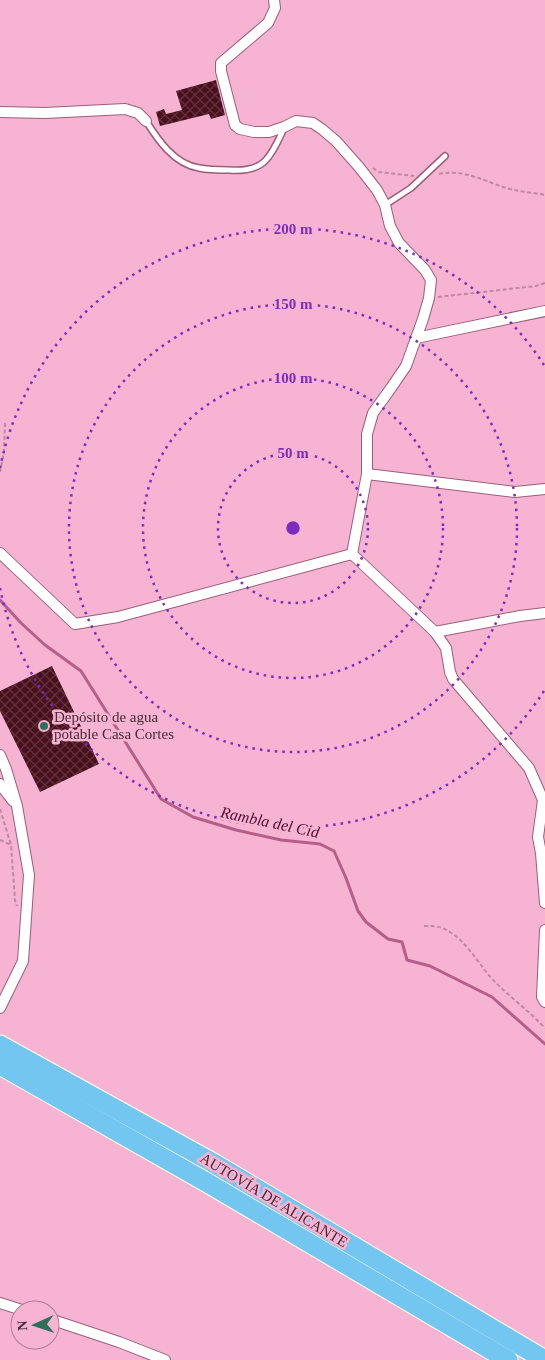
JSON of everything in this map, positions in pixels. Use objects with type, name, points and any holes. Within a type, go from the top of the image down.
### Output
[{"type":"highway","name":"AUTOVÍA DE ALICANTE","points":[[0,1045],[215,1164],[545,1360]]},
{"type":"highway","name":"AUTOVÍA DE ALICANTE","points":[[0,1064],[206,1182],[508,1360]]},
{"type":"street","points":[[274,0],[275,8],[268,23],[221,63],[221,71],[235,125],[240,129],[254,132],[269,132],[296,121],[313,123],[323,130],[360,167],[377,190],[390,226],[399,243],[425,270],[431,280],[429,298],[406,366],[373,413],[368,434],[367,474],[352,554]]},
{"type":"street","points":[[0,112],[45,113],[125,109],[138,113],[146,121]]},
{"type":"street","points":[[416,338],[545,310]]},
{"type":"street","points":[[367,474],[515,492],[545,489]]},
{"type":"street","points":[[0,553],[75,624],[118,617],[352,554]]},
{"type":"street","points":[[352,554],[435,632],[446,648],[453,679],[529,768],[543,800],[538,837],[545,903]]},
{"type":"street","points":[[435,632],[545,613]]},
{"type":"street","points":[[0,754],[17,806],[29,875],[23,961],[0,1008]]},
{"type":"street","points":[[0,784],[17,806]]},
{"type":"street","points":[[545,930],[542,997],[545,1002]]},
{"type":"street","points":[[60,1322],[119,1342],[164,1360]]},
{"type":"lane","points":[[146,121],[163,146],[179,160],[197,168],[215,170],[254,168],[265,162],[274,149],[284,127]]},
{"type":"lane","points":[[384,205],[411,188],[445,156]]},
{"type":"path","points":[[367,165],[379,172],[423,177],[451,171],[464,173],[513,190],[545,195]]},
{"type":"path","points":[[429,298],[536,286],[545,283]]},
{"type":"path","points":[[0,472],[4,452],[5,423]]},
{"type":"path","points":[[0,809],[11,845],[15,900],[17,907],[21,911]]},
{"type":"path","points":[[0,840],[11,845]]},
{"type":"path","points":[[424,926],[440,926],[452,933],[468,949],[494,981],[531,1013],[545,1028]]},
{"type":"building","points":[[216,80],[225,115],[211,119],[209,114],[160,126],[156,112],[164,109],[166,114],[182,110],[176,91]]},
{"type":"building","name":"Depósito de agua potable Casa Cortes","points":[[52,666],[99,764],[40,792],[0,711],[0,691]]},
{"type":"waterway","name":"Rambla del Cid","points":[[0,600],[45,645],[81,671],[161,799],[193,817],[236,830],[281,840],[320,844],[334,851],[358,911],[366,922],[388,939],[402,942],[407,960],[430,966],[492,997],[545,1044]]},
{"type":"place","name":"Depósito de agua potable Casa Cortes","points":[[44,726]]}]
